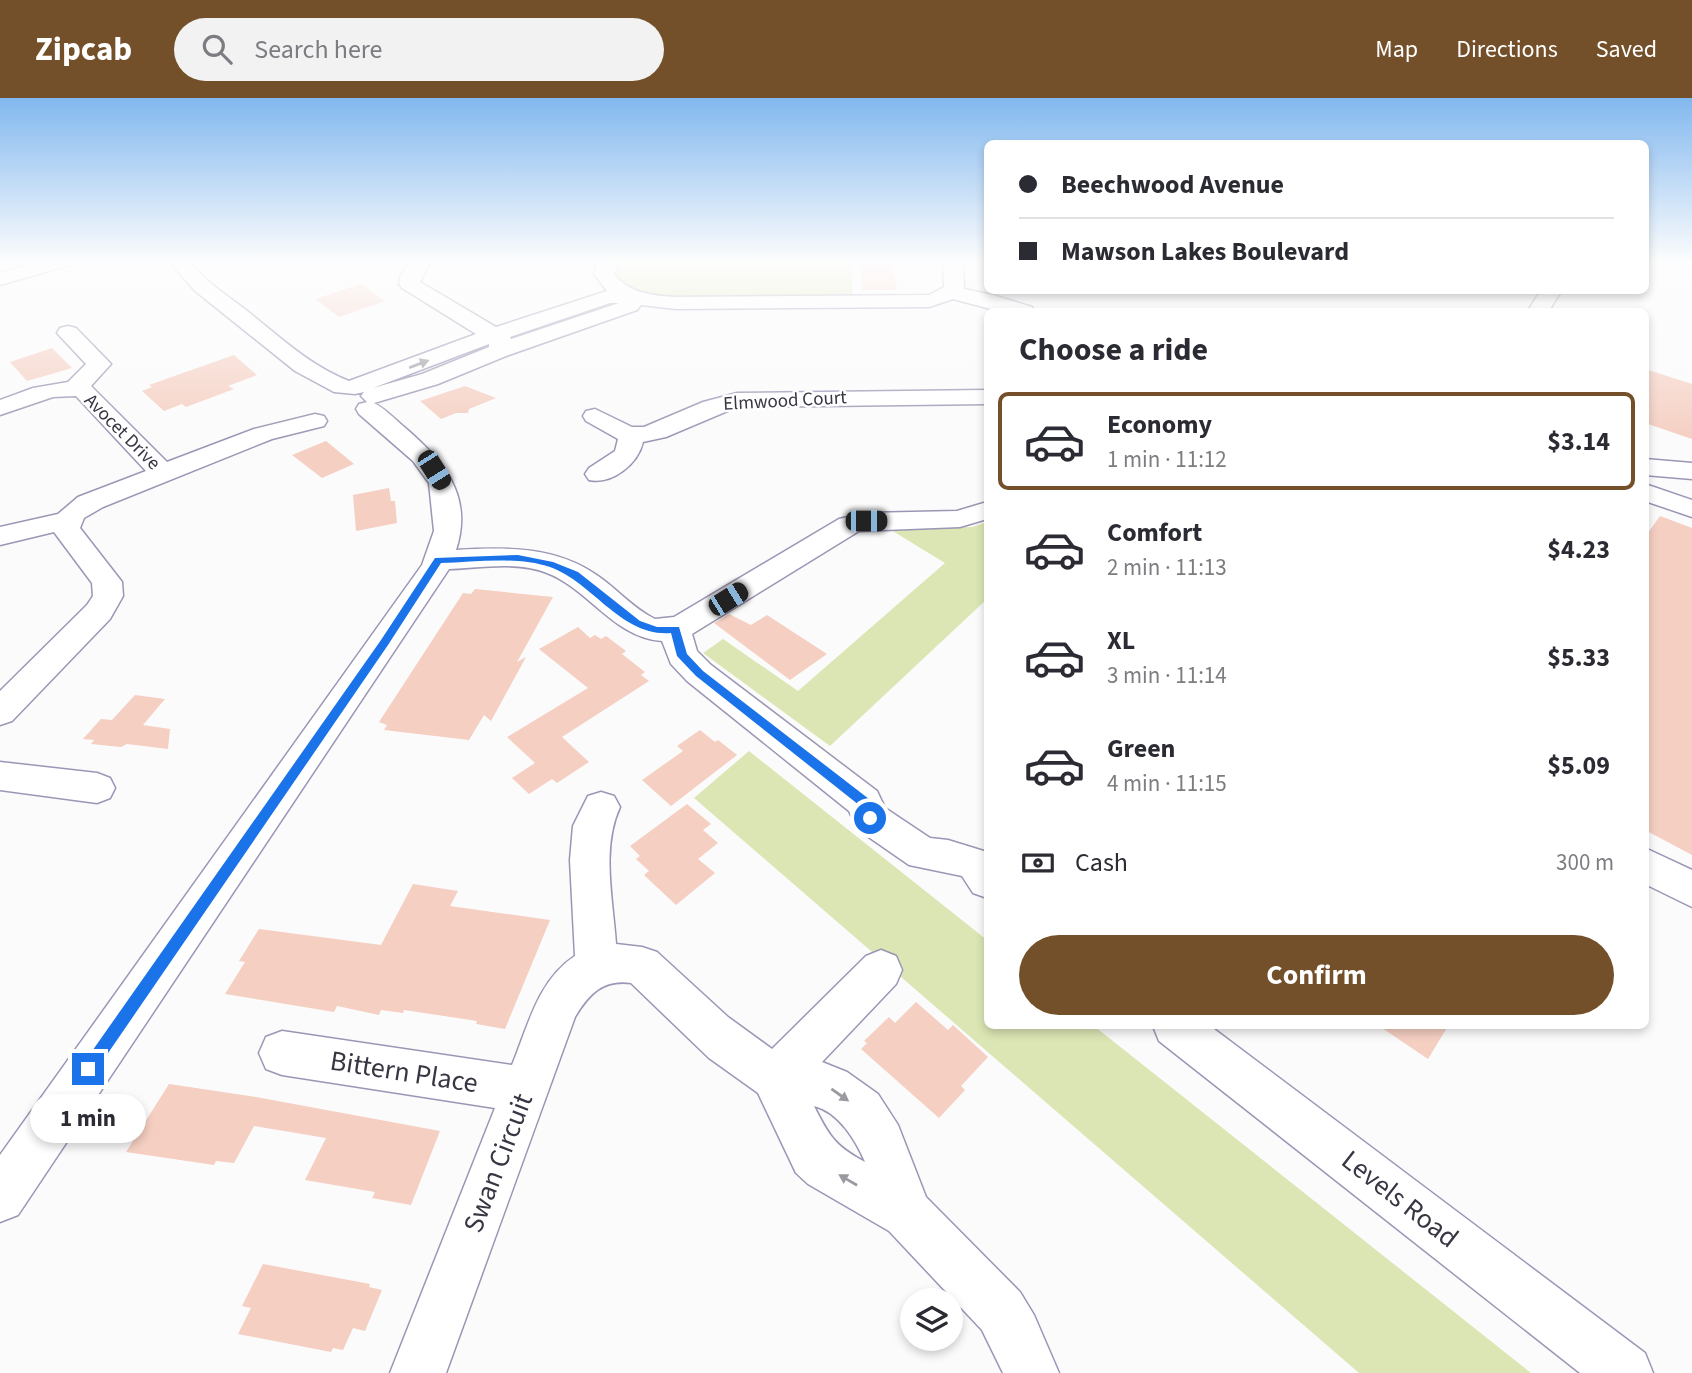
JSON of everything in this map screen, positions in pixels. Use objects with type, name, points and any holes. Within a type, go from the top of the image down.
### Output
[{"type":"street","points":[[245,320],[302,367],[340,408]]},
{"type":"street","points":[[463,320],[496,343]]},
{"type":"street","points":[[0,712],[92,621],[105,603],[107,582],[66,529],[67,520],[74,512],[93,501],[263,434],[430,379],[496,343],[577,320]]},
{"type":"street","points":[[68,332],[99,364],[74,389]]},
{"type":"street","points":[[0,1197],[392,632],[438,560],[448,531],[442,483],[422,455],[397,436],[340,408],[307,382],[302,367]]},
{"type":"street","name":"Avocet Drive","points":[[0,408],[45,393],[74,389],[88,394],[163,473]]},
{"type":"street","name":"Elmwood Court","points":[[632,435],[651,433],[715,404],[737,400],[984,397]]},
{"type":"street","points":[[595,416],[632,435],[631,448],[627,455],[598,474]]},
{"type":"street","points":[[1649,467],[1692,471]]},
{"type":"street","points":[[1649,493],[1692,509]]},
{"type":"street","points":[[438,560],[518,558],[550,564],[575,575],[637,624],[656,631],[675,629],[855,523],[951,519],[984,511]]},
{"type":"street","points":[[0,536],[67,520]]},
{"type":"street","points":[[675,629],[682,656],[699,673],[864,802],[870,818],[923,854],[948,856],[975,864],[984,877]]},
{"type":"street","points":[[0,776],[97,788]]},
{"type":"street","points":[[601,807],[592,826],[590,860],[597,966],[628,962],[642,967],[655,976],[722,1041],[775,1077],[815,1083],[832,1089],[859,1109],[872,1124],[882,1143],[907,1213]]},
{"type":"street","points":[[1649,867],[1692,890]]},
{"type":"street","name":"Swan Circuit","points":[[418,1373],[557,1007],[569,986],[597,966]]},
{"type":"street","points":[[775,1077],[881,970]]},
{"type":"street","name":"Levels Road","points":[[1179,1029],[1625,1373]]},
{"type":"street","name":"Bittern Place","points":[[282,1053],[526,1090]]},
{"type":"street","points":[[775,1077],[813,1156],[825,1167],[907,1213],[1001,1311],[1015,1334],[1031,1373]]},
{"type":"green space","points":[[984,523],[984,602],[830,746],[703,653],[723,639],[798,691],[945,563],[891,530],[972,527]]},
{"type":"green space","points":[[749,751],[984,938],[984,1029],[1098,1029],[1531,1373],[1359,1373],[694,798]]},
{"type":"building","points":[[52,348],[72,368],[27,381],[10,362]]},
{"type":"building","points":[[234,355],[257,375],[228,386],[234,389],[186,407],[182,404],[164,411],[142,391],[152,387],[149,385]]},
{"type":"building","points":[[1649,370],[1692,384],[1692,439],[1649,424]]},
{"type":"building","points":[[465,386],[496,398],[469,409],[468,413],[456,413],[441,419],[420,401]]},
{"type":"building","points":[[326,441],[354,464],[322,478],[292,455]]},
{"type":"building","points":[[389,488],[391,501],[395,501],[397,523],[356,531],[353,495]]},
{"type":"building","points":[[1660,516],[1692,528],[1692,855],[1649,832],[1649,531]]},
{"type":"building","points":[[475,589],[553,597],[517,662],[526,657],[491,721],[484,715],[469,740],[384,730],[387,725],[379,722],[463,593],[471,594]]},
{"type":"building","points":[[729,614],[751,625],[767,615],[827,654],[790,680],[714,623]]},
{"type":"building","points":[[578,627],[590,638],[595,635],[601,639],[606,636],[626,651],[622,654],[645,672],[641,675],[649,681],[562,737],[589,762],[557,783],[552,779],[529,794],[512,778],[535,763],[507,737],[588,688],[539,649]]},
{"type":"building","points":[[135,695],[165,699],[143,725],[170,729],[168,749],[127,744],[121,747],[91,744],[94,740],[83,739],[101,719],[112,720]]},
{"type":"building","points":[[700,730],[737,755],[671,806],[642,780],[683,751],[677,746]]},
{"type":"building","points":[[687,804],[711,824],[703,830],[718,843],[698,859],[715,873],[676,905],[644,875],[649,871],[636,859],[640,856],[630,846]]},
{"type":"building","points":[[413,884],[458,891],[450,906],[550,920],[505,1029],[476,1024],[477,1021],[404,1010],[403,1013],[381,1010],[379,1015],[337,1006],[334,1012],[225,994],[245,962],[239,961],[259,929],[381,945]]},
{"type":"building","points":[[916,1002],[948,1030],[953,1025],[988,1057],[961,1086],[965,1090],[939,1118],[861,1049],[867,1043],[864,1041],[889,1017],[895,1023]]},
{"type":"building","points":[[1383,1029],[1446,1029],[1428,1059]]},
{"type":"building","points":[[169,1084],[440,1131],[411,1205],[372,1198],[375,1192],[305,1180],[326,1138],[254,1126],[234,1163],[216,1161],[214,1165],[126,1152]]},
{"type":"building","points":[[263,1264],[370,1284],[369,1287],[382,1290],[365,1331],[353,1328],[343,1350],[333,1348],[331,1352],[238,1334],[251,1308],[242,1306]]},
{"type":"route","points":[[88,1069],[438,560],[518,558],[550,564],[575,575],[637,624],[656,631],[675,629],[682,656],[699,673],[864,802],[870,818]]}]
